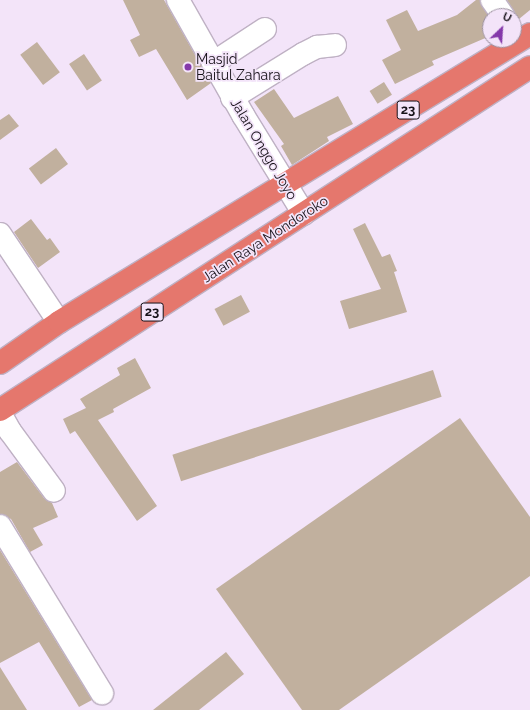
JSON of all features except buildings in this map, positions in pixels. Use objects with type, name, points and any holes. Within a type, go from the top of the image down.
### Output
[{"type":"highway","name":"23","points":[[0,363],[59,322],[285,185],[502,48]]},
{"type":"highway","name":"Jalan Raya Mondoroko","points":[[0,411],[530,67]]},
{"type":"street","name":"Jalan Onggo Joyo","points":[[178,0],[232,98],[304,214]]},
{"type":"street","points":[[213,63],[265,29]]},
{"type":"street","points":[[232,98],[303,54],[317,47],[335,45]]},
{"type":"street","points":[[0,234],[59,322]]},
{"type":"street","points":[[0,411],[10,431],[54,491]]},
{"type":"street","points":[[0,526],[102,693]]},
{"type":"place","name":"Masjid Baitul Zahara","points":[[188,67]]}]
